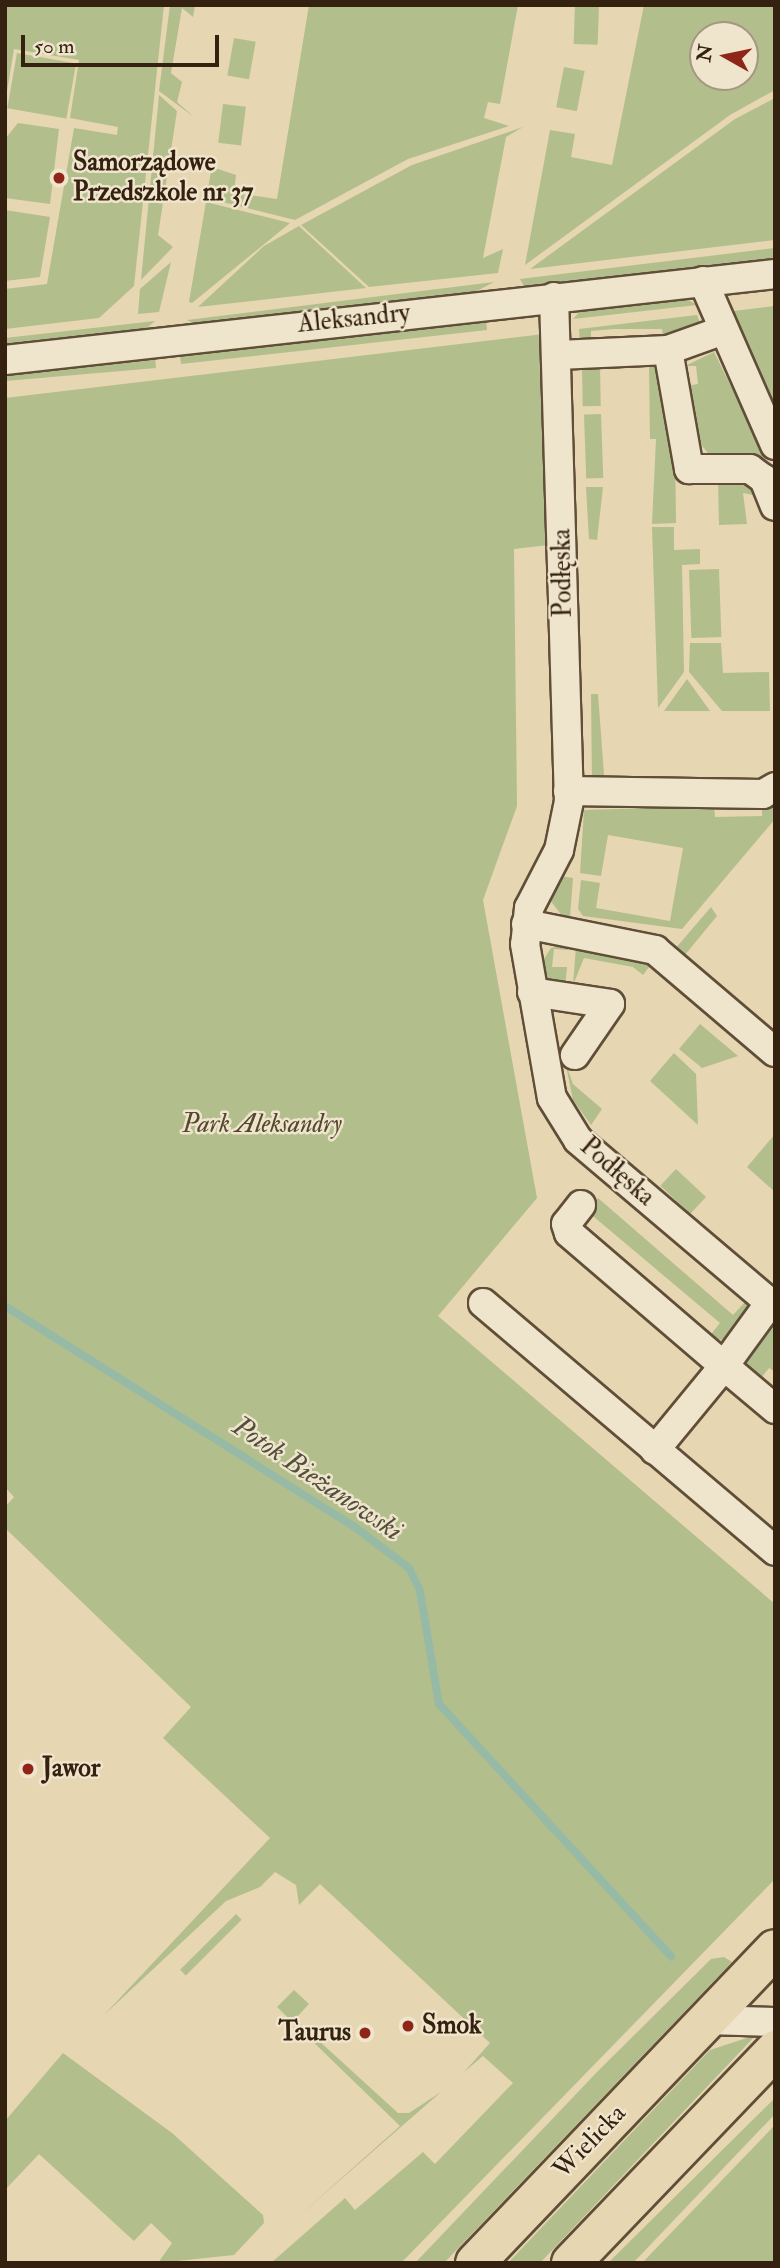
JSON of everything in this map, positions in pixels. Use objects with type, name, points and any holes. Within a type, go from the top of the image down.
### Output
[{"type":"main road","name":"Wielicka","points":[[475,2263],[775,1949]]},
{"type":"main road","points":[[571,2263],[775,2050]]},
{"type":"street","name":"Aleksandry","points":[[5,360],[775,274]]},
{"type":"street","points":[[703,281],[775,445]]},
{"type":"street","name":"Podłęska","points":[[554,297],[558,355],[568,791],[559,850],[526,924],[532,992],[552,1098],[568,1129],[772,1305]]},
{"type":"street","points":[[558,355],[668,350],[724,330]]},
{"type":"street","points":[[668,350],[689,469],[750,469],[764,479],[775,506]]},
{"type":"street","points":[[568,791],[763,794],[775,787]]},
{"type":"street","points":[[526,924],[655,950],[775,1052]]},
{"type":"street","points":[[532,992],[610,1004],[575,1055]]},
{"type":"street","points":[[581,1205],[566,1224],[569,1233],[775,1409]]},
{"type":"street","points":[[483,1303],[775,1551]]},
{"type":"street","points":[[655,1450],[772,1305]]},
{"type":"street","points":[[706,2021],[775,2022]]},
{"type":"green space","points":[[5,5],[164,5],[134,286],[99,318],[5,329],[5,289],[47,284],[74,128],[117,135],[118,127],[70,118],[79,60],[14,49],[5,103]]},
{"type":"green space","points":[[170,5],[195,5],[193,17],[182,8],[171,73],[182,82],[177,102],[194,117],[159,91]]},
{"type":"green space","points":[[309,5],[518,5],[500,104],[488,102],[484,118],[509,126],[408,159],[295,220],[206,198],[212,167],[236,175],[234,193],[277,199]]},
{"type":"green space","points":[[575,5],[599,6],[598,45],[574,44]]},
{"type":"green space","points":[[644,5],[775,5],[775,90],[730,115],[525,265],[550,130],[575,134],[571,157],[612,165]]},
{"type":"green space","points":[[234,38],[256,42],[249,79],[227,75]]},
{"type":"green space","points":[[17,53],[76,63],[66,119],[7,108]]},
{"type":"green space","points":[[564,67],[585,71],[577,111],[556,107]]},
{"type":"green space","points":[[159,95],[177,111],[158,235],[173,247],[141,280]]},
{"type":"green space","points":[[775,98],[775,240],[530,269],[735,119]]},
{"type":"green space","points":[[223,104],[246,107],[241,146],[218,143]]},
{"type":"green space","points":[[18,123],[59,129],[50,204],[5,198],[5,139]]},
{"type":"green space","points":[[523,127],[506,137],[483,258],[503,249],[498,273],[369,287],[301,225],[412,165]]},
{"type":"green space","points":[[206,202],[290,223],[192,303],[189,302]]},
{"type":"green space","points":[[5,210],[50,217],[40,277],[5,281]]},
{"type":"green space","points":[[299,226],[366,288],[198,307],[264,246]]},
{"type":"green space","points":[[775,248],[775,260],[525,288],[520,279]]},
{"type":"green space","points":[[171,262],[159,312],[138,314],[140,289]]},
{"type":"green space","points":[[494,282],[469,295],[198,326],[187,320]]},
{"type":"green space","points":[[685,298],[697,305],[573,319],[582,309]]},
{"type":"green space","points":[[775,306],[775,413],[726,312]]},
{"type":"green space","points":[[697,315],[702,328],[663,339],[662,329],[614,329],[591,331],[591,345],[580,344],[579,329]]},
{"type":"green space","points":[[486,318],[487,330],[181,364],[180,355]]},
{"type":"green space","points":[[155,321],[142,332],[5,348],[5,338]]},
{"type":"green space","name":"Park Aleksandry","points":[[544,334],[557,544],[514,549],[517,806],[483,900],[537,1198],[438,1316],[775,1604],[775,1879],[401,2263],[271,2263],[345,2198],[355,2210],[423,2152],[435,2164],[513,2083],[483,2056],[464,2072],[490,2043],[320,1884],[299,1905],[296,1885],[275,1872],[260,1887],[226,1901],[104,2015],[270,1838],[163,1738],[191,1707],[5,1528],[5,1507],[14,1497],[5,1487],[5,398]]},
{"type":"green space","points":[[714,352],[762,449],[773,480],[762,458],[713,459],[698,441],[686,386],[698,384],[696,366],[685,366]]},
{"type":"green space","points":[[155,357],[156,368],[6,381],[5,370]]},
{"type":"green space","points":[[649,364],[659,368],[675,435],[676,523],[652,524],[656,439],[650,439]]},
{"type":"green space","points":[[582,365],[600,365],[601,406],[583,406]]},
{"type":"green space","points":[[601,414],[603,478],[586,479],[584,415]]},
{"type":"green space","points":[[718,480],[742,480],[764,497],[743,493],[747,524],[719,525]]},
{"type":"green space","points":[[586,487],[603,487],[597,540],[589,539]]},
{"type":"green space","points":[[652,527],[674,527],[674,550],[700,549],[700,564],[682,565],[684,672],[658,708]]},
{"type":"green space","points":[[719,569],[721,637],[691,638],[689,570]]},
{"type":"green space","points":[[690,643],[721,643],[723,673],[769,672],[770,711],[722,711],[689,672]]},
{"type":"green space","points":[[687,679],[710,711],[664,711]]},
{"type":"green space","points":[[591,694],[598,694],[605,788],[592,783]]},
{"type":"green space","points":[[775,801],[775,819],[682,929],[583,916],[578,909],[581,880],[600,883],[596,908],[670,921],[683,848],[608,835],[601,876],[580,873],[584,810],[714,806],[715,817],[762,816],[762,805]]},
{"type":"green space","points":[[559,876],[573,878],[570,917],[564,918],[549,899]]},
{"type":"green space","points":[[711,907],[717,916],[684,956],[675,949]]},
{"type":"green space","points":[[569,944],[568,950],[554,949],[552,967],[567,967],[565,987],[548,980],[542,962],[551,948]]},
{"type":"green space","points":[[576,946],[652,963],[643,975],[633,967],[584,958],[573,985]]},
{"type":"green space","points":[[700,1024],[738,1056],[702,1068],[679,1049]]},
{"type":"green space","points":[[674,1053],[696,1074],[698,1125],[650,1081]]},
{"type":"green space","points":[[565,1061],[573,1084],[602,1109],[591,1125],[573,1100]]},
{"type":"green space","points":[[775,1134],[775,1192],[747,1167]]},
{"type":"green space","points":[[676,1169],[706,1197],[690,1214],[660,1186]]},
{"type":"green space","points":[[598,1198],[733,1315],[747,1300],[747,1311],[723,1340],[708,1338],[720,1323],[587,1211]]},
{"type":"green space","points":[[775,1321],[775,1372],[769,1368],[757,1383],[742,1369],[742,1357]]},
{"type":"green space","points":[[236,1914],[242,1920],[186,1976],[180,1970]]},
{"type":"green space","points":[[724,1957],[732,1962],[444,2263],[415,2263],[598,2071],[711,1959]]},
{"type":"green space","points":[[294,1990],[309,2004],[295,2019],[398,2113],[409,2113],[441,2092],[300,2215],[400,2126],[277,2007]]},
{"type":"green space","points":[[756,2035],[540,2263],[508,2263],[710,2050]]},
{"type":"green space","points":[[63,2053],[172,2133],[263,2215],[264,2223],[234,2255],[158,2263],[172,2243],[151,2223],[134,2241],[39,2154],[5,2190],[5,2121]]},
{"type":"green space","points":[[775,2098],[775,2114],[633,2263],[608,2263]]},
{"type":"green space","points":[[775,2125],[775,2263],[642,2263]]},
{"type":"waterway","name":"Potok Bieżanowski","points":[[5,1306],[352,1525],[409,1568],[420,1591],[439,1704],[671,1956]]},
{"type":"place","name":"Samorządowe Przedszkole nr 37","points":[[59,178]]},
{"type":"place","name":"Jawor","points":[[28,1769]]},
{"type":"place","name":"Smok","points":[[408,2026]]},
{"type":"place","name":"Taurus","points":[[365,2033]]}]
